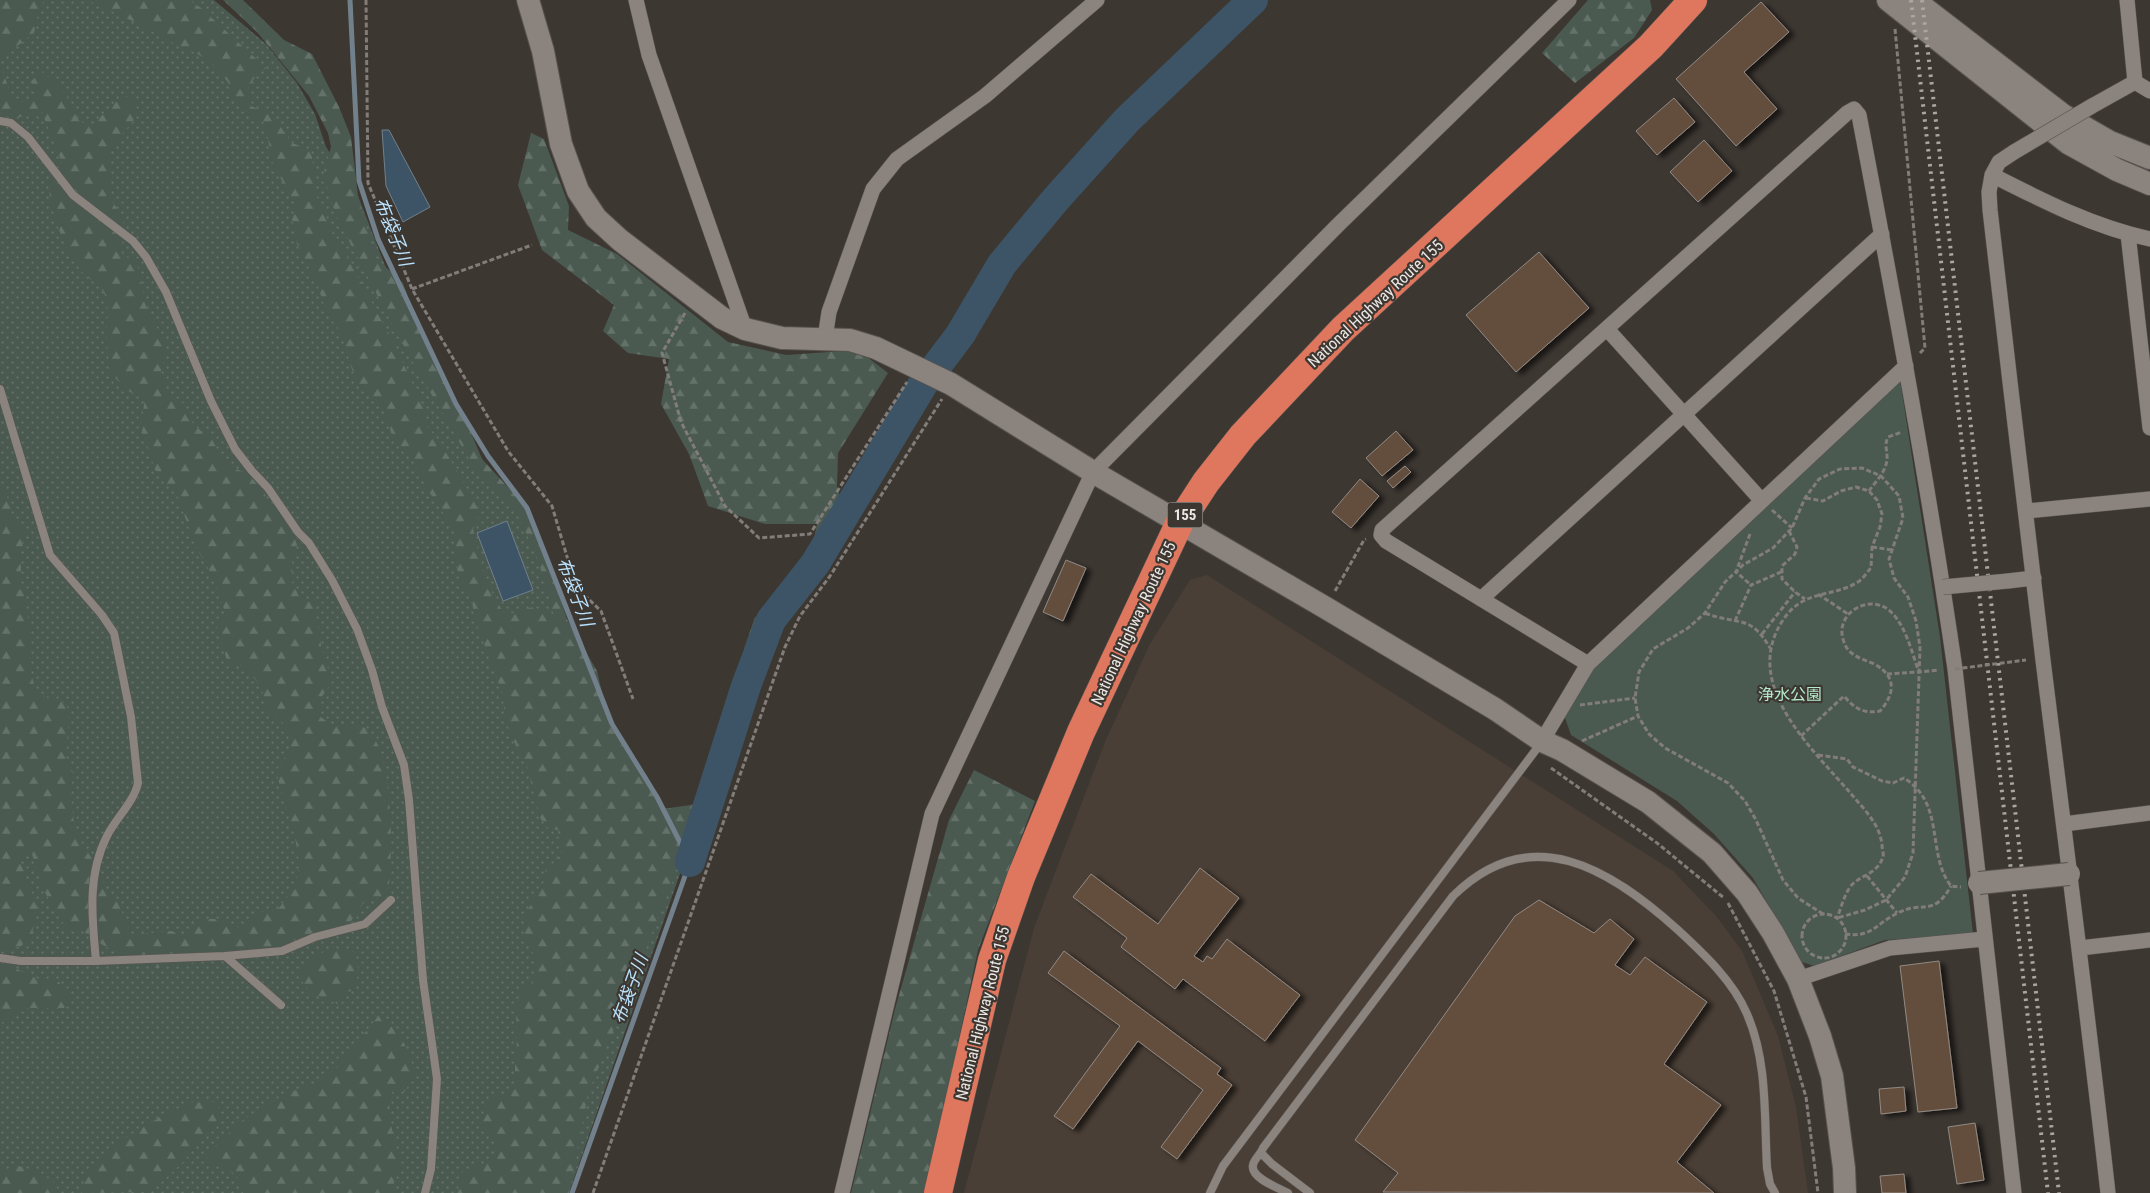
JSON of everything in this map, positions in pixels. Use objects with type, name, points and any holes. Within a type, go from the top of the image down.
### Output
[{"type":"highway","name":"National Highway Route 155","points":[[938,1193],[992,960],[1020,877],[1082,732],[1180,522],[1206,482],[1243,435],[1343,329],[1651,46],[1693,0]]},
{"type":"street","points":[[528,0],[543,51],[561,144],[578,191],[596,218],[620,240],[722,318],[746,330],[782,338],[850,340],[876,348],[952,384],[1092,472],[1180,522],[1495,709],[1545,748],[1648,802],[1712,853],[1747,893],[1798,979],[1820,1036],[1832,1076],[1844,1168],[1845,1193]]},
{"type":"street","points":[[636,0],[649,55],[746,330]]},
{"type":"street","points":[[825,338],[829,312],[873,189],[897,159],[985,96],[1097,0]]},
{"type":"street","points":[[842,1193],[932,814],[1092,472],[1338,225],[1569,0]]},
{"type":"street","points":[[1888,0],[2068,142],[2117,170],[2150,184]]},
{"type":"street","points":[[1914,0],[2063,115],[2110,142],[2150,158]]},
{"type":"street","points":[[2127,0],[2135,82]]},
{"type":"street","points":[[2135,82],[2150,91]]},
{"type":"street","points":[[2108,1193],[1989,192],[1992,175],[1999,162],[2135,82]]},
{"type":"street","points":[[1588,664],[1386,541],[1381,535],[1384,526],[1607,329],[1846,113],[1854,109],[1860,115],[1906,366],[1955,668],[2014,1193]]},
{"type":"street","points":[[1992,175],[2048,204],[2128,234],[2150,239]]},
{"type":"street","points":[[1481,599],[1882,234]]},
{"type":"street","points":[[2128,234],[2150,428]]},
{"type":"street","points":[[1607,329],[1762,501]]},
{"type":"street","points":[[1545,748],[1562,707],[1588,664],[1906,366]]},
{"type":"street","points":[[2026,512],[2150,499]]},
{"type":"street","points":[[1943,588],[2034,578]]},
{"type":"street","points":[[2064,824],[2150,813]]},
{"type":"street","points":[[1979,883],[2069,874]]},
{"type":"street","points":[[1798,979],[1890,948],[1984,938]]},
{"type":"street","points":[[2080,948],[2150,940]]},
{"type":"lane","points":[[0,121],[11,124],[28,137],[73,194],[133,241],[146,257],[166,292],[211,402],[235,449],[268,488],[293,525],[309,543],[332,580],[357,629],[372,670],[382,708],[404,765],[409,800],[423,980],[437,1079],[431,1169],[425,1193]]},
{"type":"lane","points":[[0,389],[14,432],[37,518],[50,555],[90,600],[114,633],[131,717],[138,783],[136,793],[107,836],[98,860],[92,890],[92,920],[96,961]]},
{"type":"lane","points":[[1210,1193],[1223,1166],[1545,748]]},
{"type":"lane","points":[[1288,1193],[1263,1181],[1256,1174],[1253,1163],[1263,1148],[1453,896],[1487,868],[1511,860],[1538,857],[1567,860],[1580,864],[1612,880],[1671,924],[1699,949],[1730,986],[1747,1013],[1759,1048],[1762,1067],[1767,1168],[1770,1184],[1775,1193]]},
{"type":"lane","points":[[0,958],[20,961],[96,961],[225,956],[282,951],[316,937],[365,924],[391,900]]},
{"type":"lane","points":[[225,956],[281,1005]]},
{"type":"lane","points":[[1261,1153],[1272,1164],[1310,1193]]},
{"type":"path","points":[[366,0],[368,183],[412,289],[508,451],[552,506],[576,587],[601,611],[633,699]]},
{"type":"path","points":[[1894,26],[1925,348],[1906,366]]},
{"type":"path","points":[[412,289],[532,245]]},
{"type":"path","points":[[694,297],[662,352],[681,422],[725,506],[759,538],[810,534],[917,366]]},
{"type":"path","points":[[593,1193],[785,647],[800,616],[830,576],[952,384]]},
{"type":"path","points":[[1868,491],[1881,476],[1887,463],[1888,456],[1885,444],[1888,437],[1915,429]]},
{"type":"path","points":[[1862,468],[1881,476],[1899,496],[1903,518],[1889,559],[1894,578],[1908,597],[1916,620],[1920,647],[1913,853],[1906,877],[1886,900],[1866,910],[1837,918],[1823,914],[1798,898],[1783,880],[1756,820],[1745,801],[1728,784],[1665,748],[1650,734],[1638,716],[1635,698],[1640,672],[1654,649],[1688,628],[1705,612],[1725,582],[1744,565],[1773,548],[1790,530],[1805,498],[1819,479],[1840,469],[1862,468]]},
{"type":"path","points":[[1805,498],[1823,500],[1840,491],[1856,487],[1868,491],[1877,500],[1882,514],[1880,527],[1872,547],[1872,568],[1859,581],[1842,588],[1818,594],[1798,604],[1782,620],[1771,649],[1769,665],[1776,692],[1786,716],[1870,816],[1881,834],[1883,856],[1872,873],[1851,885],[1844,897],[1837,918]]},
{"type":"path","points":[[1762,501],[1790,530],[1797,547],[1795,554],[1782,566],[1781,572],[1786,584],[1794,592],[1806,599]]},
{"type":"path","points":[[1736,572],[1744,546],[1752,530]]},
{"type":"path","points":[[1326,608],[1364,540],[1381,535]]},
{"type":"path","points":[[1872,547],[1892,550]]},
{"type":"path","points":[[1736,572],[1751,585]]},
{"type":"path","points":[[1735,621],[1751,585],[1781,572]]},
{"type":"path","points":[[1762,634],[1794,592]]},
{"type":"path","points":[[1818,594],[1848,614]]},
{"type":"path","points":[[1801,736],[1844,696],[1850,703],[1867,713],[1880,711],[1889,700],[1892,686],[1887,674],[1874,664],[1861,661],[1848,651],[1842,639],[1842,625],[1848,614],[1859,606],[1874,603],[1887,607],[1898,618],[1919,672]]},
{"type":"path","points":[[1705,612],[1720,619],[1752,626],[1762,634],[1771,649]]},
{"type":"path","points":[[1887,674],[2026,660]]},
{"type":"path","points":[[1562,707],[1635,698]]},
{"type":"path","points":[[1545,748],[1638,716]]},
{"type":"path","points":[[1545,748],[1728,902],[1774,991],[1806,1097],[1818,1193]]},
{"type":"path","points":[[1818,754],[1846,759],[1853,767],[1882,782],[1893,783],[1904,778],[1915,785],[1927,805],[1935,830],[1945,878],[1951,886],[1958,887],[1979,883]]},
{"type":"path","points":[[1867,876],[1897,913]]},
{"type":"path","points":[[1845,934],[1856,936],[1868,933],[1897,913],[1932,906],[1944,898],[1951,886]]},
{"type":"path","points":[[1823,914],[1810,919],[1802,932],[1802,939],[1809,952],[1821,957],[1835,954],[1844,944],[1845,934],[1842,924],[1837,918]]},
{"type":"shaded area","points":[[1207,575],[1673,871],[1716,916],[1742,951],[1778,1036],[1796,1107],[1808,1193],[964,1193],[1034,928],[1105,742],[1150,644],[1190,580]]},
{"type":"green space","points":[[0,0],[214,0],[266,44],[297,83],[315,114],[326,147],[358,196],[393,286],[483,461],[523,509],[607,726],[684,862],[569,1193],[0,1193]]},
{"type":"green space","points":[[0,0],[44,0],[34,33],[20,44],[0,55]]},
{"type":"green space","points":[[87,0],[189,0],[201,8],[266,68],[255,77],[247,90],[251,106],[272,115],[292,143],[311,150],[317,197],[337,239],[391,337],[426,413],[427,426],[441,444],[477,506],[480,514],[473,529],[485,574],[499,606],[506,615],[533,607],[554,616],[538,560],[520,519],[503,498],[476,471],[408,354],[338,220],[329,195],[324,172],[331,147],[328,133],[309,96],[257,32],[223,0],[243,0],[284,40],[312,54],[339,107],[351,137],[358,196],[375,257],[403,283],[416,321],[467,423],[482,459],[525,506],[546,556],[567,619],[597,671],[610,726],[647,776],[663,809],[697,804],[721,769],[751,686],[744,649],[755,617],[784,611],[806,577],[817,524],[765,524],[708,506],[689,454],[661,404],[669,359],[628,353],[603,331],[614,305],[542,250],[518,185],[531,133],[544,139],[569,206],[568,230],[617,254],[728,342],[786,355],[858,350],[888,373],[838,453],[837,488],[846,514],[842,542],[783,627],[709,823],[672,883],[588,1094],[569,1193],[457,1193],[462,1172],[488,1162],[497,1144],[483,1126],[482,1117],[492,1097],[503,1095],[514,1084],[517,1039],[516,1007],[522,987],[532,984],[537,963],[524,933],[524,916],[531,905],[531,897],[544,882],[546,866],[554,863],[562,853],[558,830],[549,829],[540,818],[526,762],[516,746],[506,722],[502,692],[474,617],[472,600],[461,584],[457,568],[455,531],[426,487],[411,456],[406,455],[394,441],[382,406],[357,382],[350,364],[343,335],[326,312],[318,286],[297,244],[292,219],[296,205],[273,165],[265,123],[242,111],[231,96],[228,82],[212,64],[198,54]]},
{"type":"green space","points":[[1588,0],[1650,0],[1652,10],[1634,38],[1575,83],[1542,53]]},
{"type":"green space","points":[[0,69],[2,69],[12,98],[20,103],[35,96],[31,81],[42,72],[66,95],[78,118],[90,127],[123,95],[138,100],[134,120],[110,148],[109,177],[113,202],[123,219],[122,254],[137,264],[147,311],[166,343],[166,353],[161,371],[168,392],[184,404],[191,421],[201,431],[208,432],[225,464],[248,474],[263,491],[275,513],[290,526],[297,545],[292,560],[292,582],[299,596],[314,601],[321,645],[332,682],[319,701],[319,716],[335,727],[354,726],[367,728],[378,745],[383,759],[389,798],[391,842],[391,864],[387,897],[365,900],[347,927],[310,935],[266,955],[211,960],[157,968],[124,956],[81,930],[67,930],[44,891],[32,854],[17,854],[38,908],[31,938],[21,946],[0,952],[0,488],[8,499],[15,520],[25,531],[21,554],[21,581],[26,602],[30,638],[30,669],[36,692],[63,702],[69,710],[66,760],[73,773],[71,795],[74,824],[82,844],[101,872],[106,894],[118,903],[132,935],[171,931],[183,935],[198,923],[210,919],[216,919],[240,928],[259,912],[277,911],[295,884],[299,863],[295,837],[276,771],[291,744],[283,723],[267,710],[261,689],[255,679],[240,664],[228,664],[217,628],[225,612],[214,579],[195,545],[177,495],[155,470],[141,427],[145,398],[130,392],[110,373],[106,298],[102,290],[82,272],[75,262],[55,219],[48,183],[58,177],[62,163],[41,110],[20,117],[11,117],[0,113]]},
{"type":"green space","name":"浄水公園","points":[[1900,380],[1940,637],[1973,934],[1885,940],[1814,966],[1802,962],[1753,878],[1714,834],[1677,801],[1571,735],[1564,715],[1595,663]]},
{"type":"green space","points":[[974,770],[1035,801],[978,950],[926,1193],[851,1193],[895,1009],[949,820]]},
{"type":"green space","points":[[330,948],[354,952],[358,968],[356,990],[347,992],[340,1005],[311,993],[298,976],[317,956]]},
{"type":"green space","points":[[0,963],[38,979],[59,982],[71,999],[64,1008],[22,1008],[0,1024]]},
{"type":"green space","points":[[380,1014],[407,1049],[415,1076],[404,1092],[393,1090],[389,1105],[393,1137],[401,1162],[393,1186],[395,1193],[243,1193],[236,1174],[208,1162],[206,1155],[244,1119],[285,1094],[315,1083],[336,1069]]},
{"type":"green space","points":[[202,1098],[218,1104],[219,1118],[183,1162],[151,1192],[82,1193],[85,1177],[109,1148],[162,1116]]},
{"type":"green space","points":[[19,1166],[42,1174],[57,1185],[56,1193],[0,1193],[0,1171]]},
{"type":"water","points":[[382,130],[389,130],[430,207],[403,222],[386,186]]},
{"type":"water","points":[[507,521],[533,590],[503,601],[477,533]]},
{"type":"building","points":[[1761,2],[1789,32],[1744,72],[1777,109],[1736,146],[1676,79]]},
{"type":"building","points":[[1674,98],[1695,122],[1657,155],[1636,131]]},
{"type":"building","points":[[1704,140],[1732,171],[1698,202],[1670,172]]},
{"type":"building","points":[[1539,252],[1589,308],[1516,372],[1466,315]]},
{"type":"building","points":[[1396,431],[1413,450],[1382,476],[1366,458]]},
{"type":"building","points":[[1405,466],[1411,472],[1393,488],[1387,481]]},
{"type":"building","points":[[1360,479],[1379,496],[1351,528],[1332,512]]},
{"type":"building","points":[[1066,560],[1086,568],[1063,621],[1043,612]]},
{"type":"building","points":[[1200,868],[1239,898],[1194,956],[1203,962],[1207,956],[1212,959],[1227,939],[1300,995],[1265,1041],[1183,979],[1175,989],[1121,947],[1127,938],[1073,897],[1091,874],[1158,924]]},
{"type":"building","points":[[1539,900],[1594,933],[1610,919],[1634,939],[1615,965],[1630,975],[1645,957],[1707,1002],[1664,1064],[1721,1105],[1677,1162],[1714,1193],[1383,1192],[1398,1173],[1355,1140],[1515,916]]},
{"type":"building","points":[[1064,951],[1221,1068],[1217,1074],[1232,1085],[1177,1159],[1161,1147],[1203,1090],[1138,1041],[1073,1129],[1054,1116],[1120,1026],[1048,973]]},
{"type":"building","points":[[1939,961],[1957,1108],[1918,1112],[1900,966]]},
{"type":"building","points":[[1904,1087],[1906,1111],[1881,1114],[1879,1089]]},
{"type":"building","points":[[1975,1123],[1984,1180],[1957,1184],[1948,1127]]},
{"type":"building","points":[[1904,1174],[1906,1193],[1882,1193],[1880,1176]]},
{"type":"waterway","name":"布袋子川","points":[[350,0],[359,181],[378,239],[456,404],[488,456],[527,508],[612,724],[657,797],[690,862],[572,1193]]},
{"type":"waterway","points":[[690,862],[746,686],[771,620],[815,564],[923,384],[960,335],[1002,264],[1056,199],[1127,120],[1253,0]]},
{"type":"railway","points":[[1911,0],[2048,1193]]},
{"type":"railway","points":[[1922,0],[2059,1193]]}]
